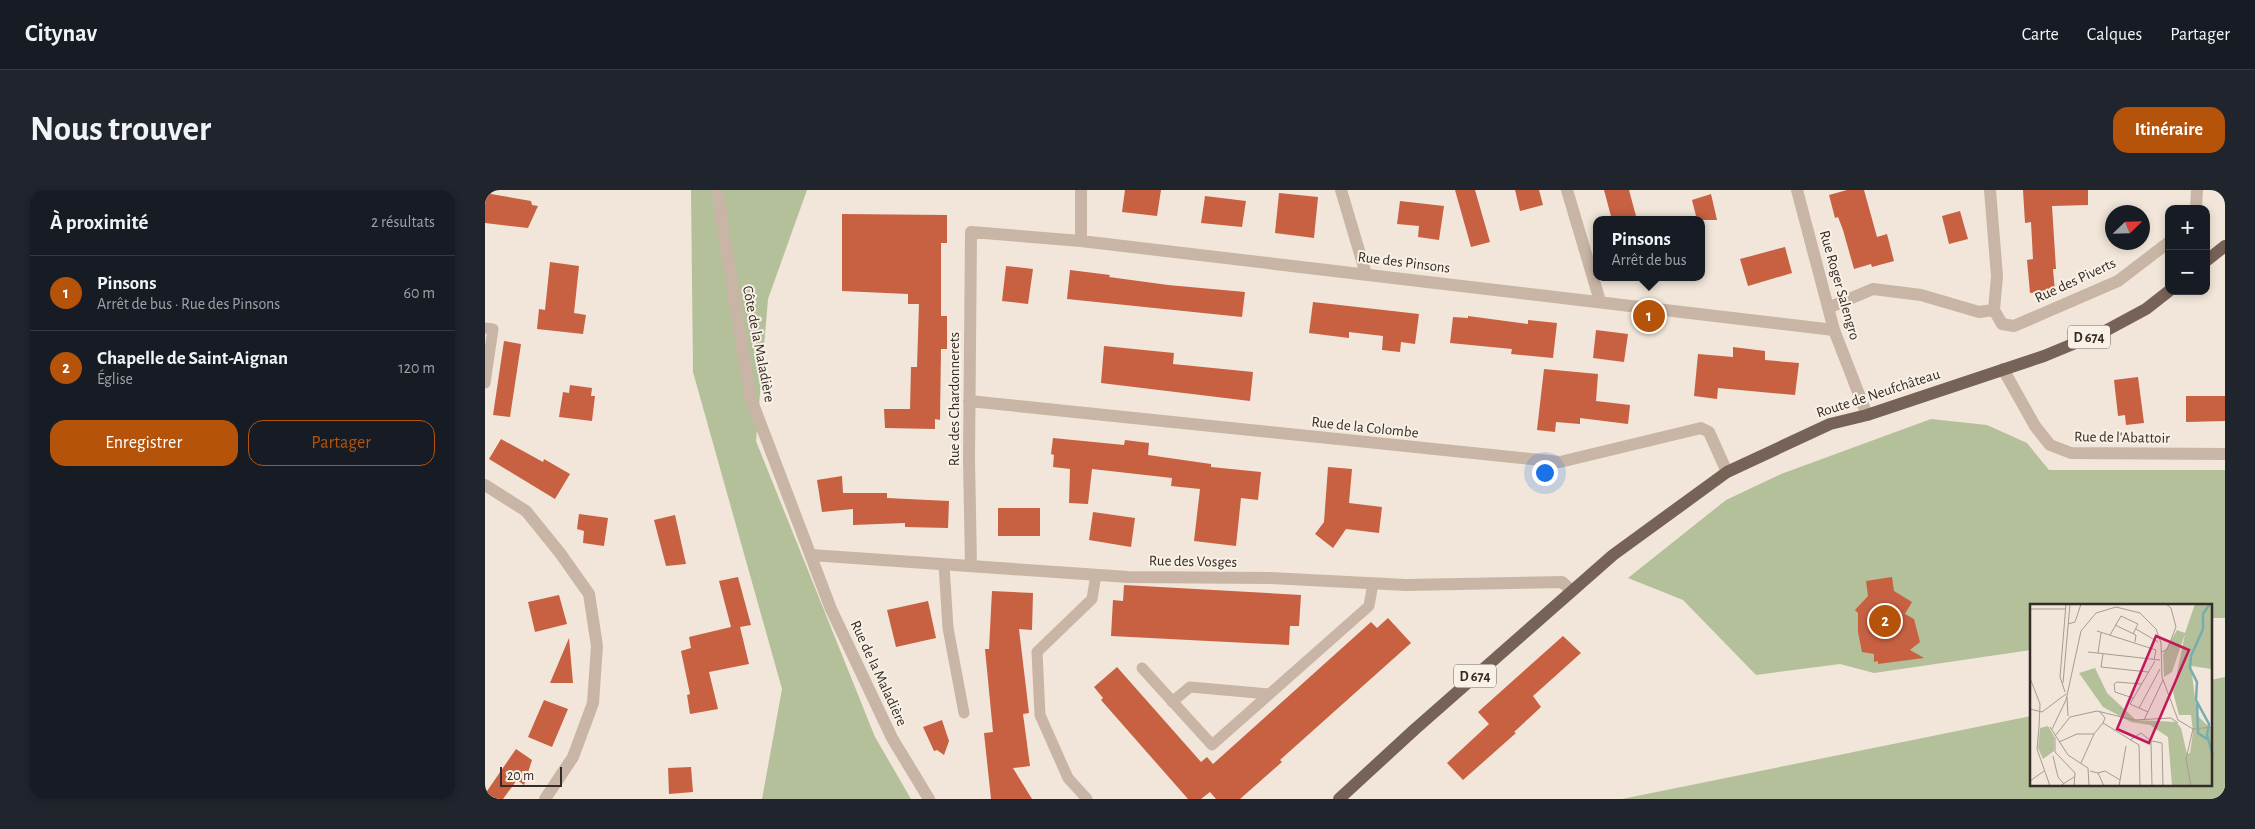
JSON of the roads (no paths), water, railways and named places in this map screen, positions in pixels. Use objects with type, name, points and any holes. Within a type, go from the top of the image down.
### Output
[{"type":"main road","points":[[2210,258],[2225,246]]},
{"type":"main road","name":"Route de Neufchâteau","points":[[1572,591],[1613,555],[1727,472],[1830,424],[1867,415],[2044,356],[2107,330],[2146,309],[2165,294]]},
{"type":"main road","name":"D 674","points":[[1339,799],[1414,730],[1572,591]]},
{"type":"street","name":"Côte de la Maladière","points":[[717,190],[750,396],[811,555]]},
{"type":"street","points":[[1081,190],[1081,241]]},
{"type":"street","points":[[1341,190],[1366,274]]},
{"type":"street","points":[[1567,190],[1593,275]]},
{"type":"street","name":"Rue Roger Salengro","points":[[1797,190],[1834,330],[1867,415]]},
{"type":"street","points":[[1828,308],[1873,289],[1921,295],[1979,312],[1993,310],[1997,276],[1990,190]]},
{"type":"street","points":[[2197,190],[2197,205]]},
{"type":"street","name":"Rue des Pinsons","points":[[971,232],[1081,241],[1834,330]]},
{"type":"street","name":"Rue des Chardonnerets","points":[[971,232],[969,401],[971,566]]},
{"type":"street","name":"Rue des Piverts","points":[[1993,310],[2002,324],[2014,326],[2118,281],[2165,245]]},
{"type":"street","points":[[1595,281],[1601,301]]},
{"type":"street","name":"Rue de l'Abattoir","points":[[2003,369],[2035,426],[2050,445],[2071,453],[2225,454]]},
{"type":"street","name":"Rue de la Colombe","points":[[969,401],[1263,433],[1560,462],[1701,428],[1709,432],[1727,472]]},
{"type":"street","points":[[485,485],[526,511],[560,553],[589,594],[597,646],[593,703],[573,758],[545,799]]},
{"type":"street","name":"Rue des Vosges","points":[[811,555],[1096,575],[1269,578],[1406,585],[1562,582],[1572,591]]},
{"type":"street","name":"Rue de la Maladière","points":[[811,555],[831,609],[892,738],[929,799]]},
{"type":"lane","points":[[485,328],[493,329],[485,384]]},
{"type":"lane","points":[[944,565],[948,628],[964,713]]},
{"type":"lane","points":[[1087,799],[1068,778],[1040,716],[1037,652],[1091,600],[1096,575]]},
{"type":"lane","points":[[1142,668],[1212,745],[1369,606],[1373,583]]},
{"type":"lane","points":[[1173,702],[1190,687],[1269,694]]},
{"type":"place","name":"Pinsons","points":[[1649,316]]},
{"type":"place","name":"Chapelle de Saint-Aignan","points":[[1885,621]]}]
